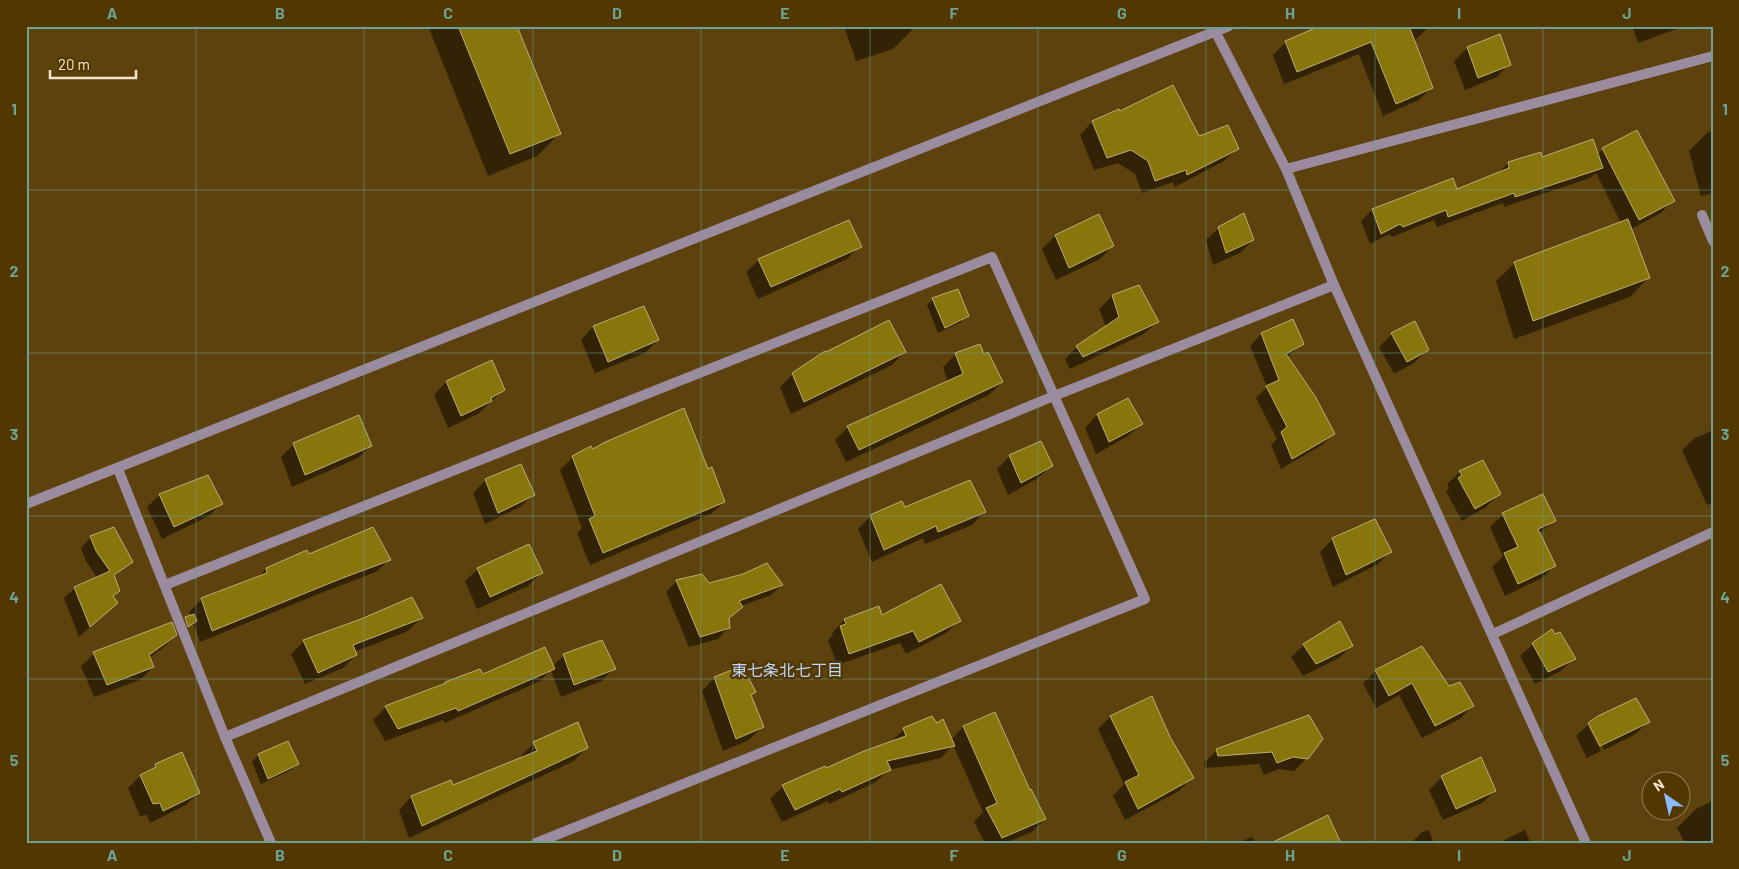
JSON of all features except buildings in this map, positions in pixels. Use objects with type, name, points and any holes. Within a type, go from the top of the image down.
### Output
[{"type":"street","points":[[26,504],[118,469],[1214,29],[1229,26]]},
{"type":"street","points":[[1214,29],[1286,169],[1334,285],[1586,843]]},
{"type":"street","points":[[1286,169],[1713,56]]},
{"type":"street","points":[[1702,215],[1713,241]]},
{"type":"street","points":[[165,585],[992,258],[1145,599],[536,843]]},
{"type":"street","points":[[225,737],[1054,396],[1334,285]]},
{"type":"street","points":[[118,469],[225,737],[272,843]]},
{"type":"street","points":[[1493,634],[1713,532]]},
{"type":"district","name":"東七条北七丁目","points":[[787,669]]}]
